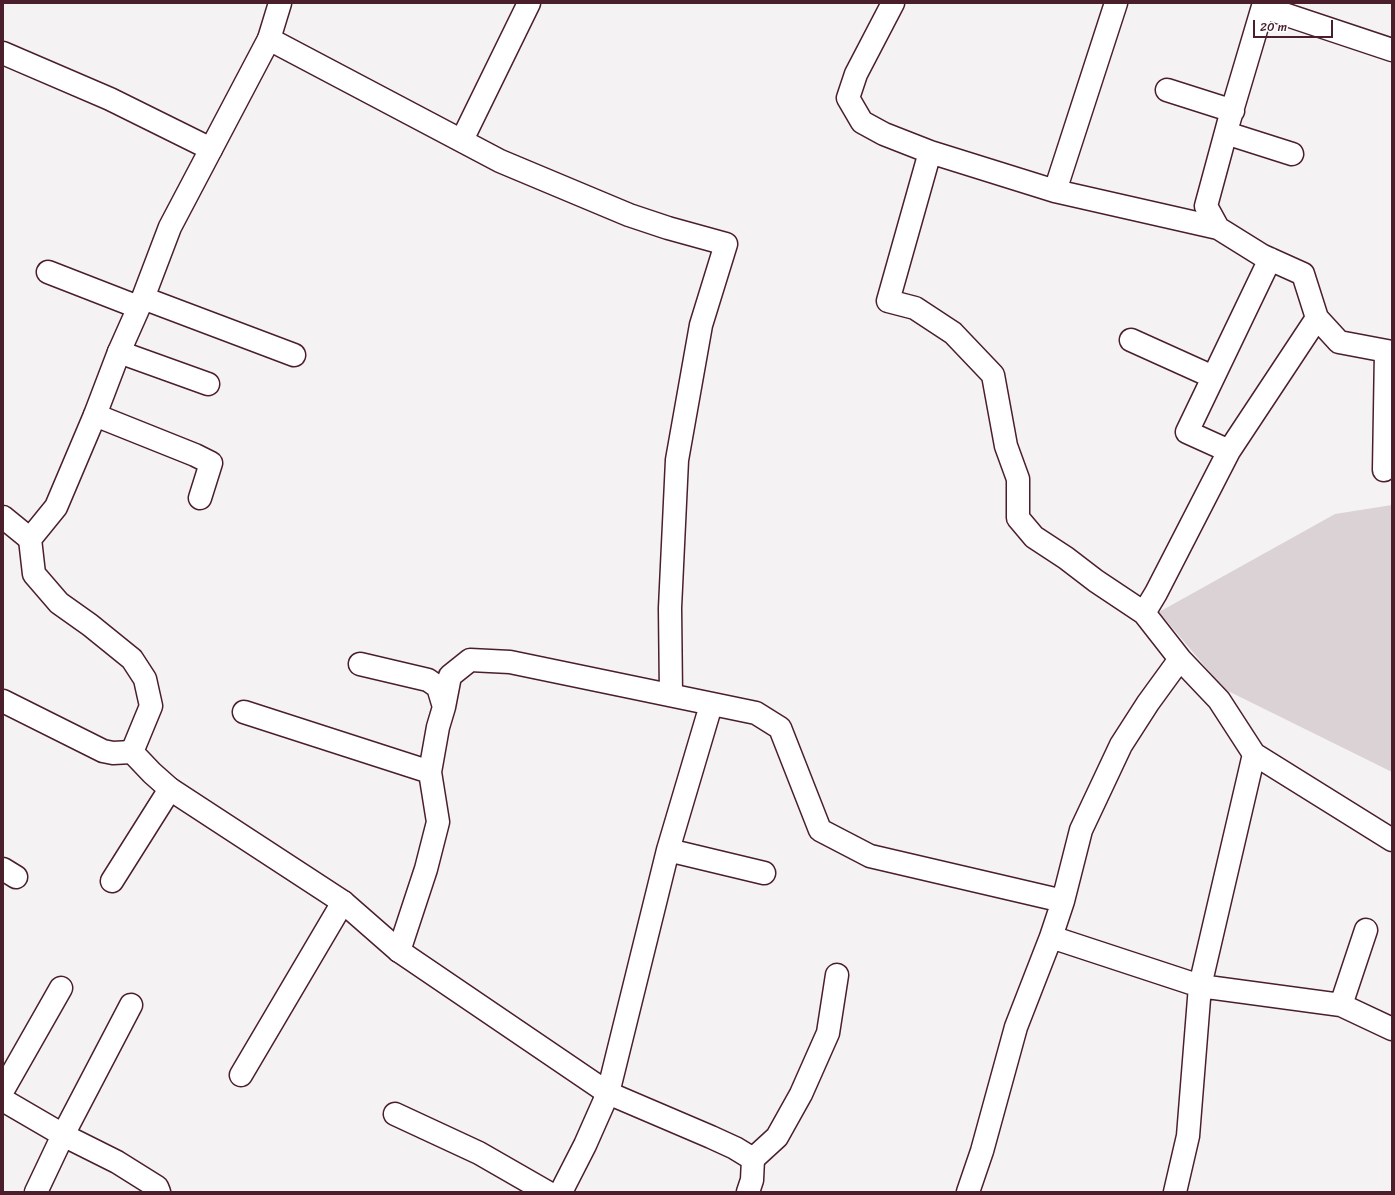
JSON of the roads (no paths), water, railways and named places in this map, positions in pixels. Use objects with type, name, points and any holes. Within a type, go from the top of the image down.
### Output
[{"type":"street","points":[[30,539],[56,507],[95,415],[170,227],[268,39],[280,3]]},
{"type":"street","points":[[462,140],[529,3]]},
{"type":"street","points":[[893,3],[856,74],[848,98],[862,122],[884,134],[930,152],[1055,191],[1218,228],[1270,259],[1303,274],[1317,318],[1339,342],[1389,352],[1384,470]]},
{"type":"street","points":[[1055,191],[1116,3]]},
{"type":"street","points":[[1218,228],[1206,206],[1264,5],[1392,50]]},
{"type":"street","points":[[268,39],[500,161],[629,215],[668,228],[726,244],[701,325],[677,460],[670,608],[670,695]]},
{"type":"street","points":[[3,53],[110,99],[211,149]]},
{"type":"street","points":[[1167,90],[1233,111]]},
{"type":"street","points":[[1226,133],[1292,154]]},
{"type":"street","points":[[930,152],[888,301],[915,308],[953,333],[993,375],[1006,446],[1018,479],[1018,518],[1034,537],[1066,558],[1096,581],[1144,612],[1180,658],[1219,700],[1254,754],[1392,840]]},
{"type":"street","points":[[1229,451],[1187,432],[1270,259]]},
{"type":"street","points":[[48,272],[141,302],[294,355]]},
{"type":"street","points":[[1144,612],[1156,593],[1229,451],[1317,318]]},
{"type":"street","points":[[1130,340],[1213,377]]},
{"type":"street","points":[[119,352],[208,384]]},
{"type":"street","points":[[95,415],[211,462],[200,498]]},
{"type":"street","points":[[3,517],[30,539],[34,574],[59,603],[90,625],[132,660],[145,679],[151,706],[132,752]]},
{"type":"street","points":[[968,1192],[982,1151],[1016,1027],[1051,937],[1063,900],[1081,830],[1121,745],[1148,703],[1180,658]]},
{"type":"street","points":[[399,951],[426,869],[438,822],[430,772],[438,727],[444,707],[450,676],[470,660],[510,662],[756,713],[780,728],[820,830],[870,856],[1063,900]]},
{"type":"street","points":[[360,664],[428,680],[438,687],[444,707]]},
{"type":"street","points":[[3,701],[103,752],[132,752],[170,789],[343,902],[399,951],[608,1093],[711,1137],[735,1148],[753,1159]]},
{"type":"street","points":[[561,1192],[585,1145],[608,1093],[668,850],[711,704]]},
{"type":"street","points":[[244,712],[430,772]]},
{"type":"street","points":[[1175,1192],[1188,1136],[1200,986],[1254,754]]},
{"type":"street","points":[[112,881],[170,789]]},
{"type":"street","points":[[668,850],[764,873]]},
{"type":"street","points":[[241,1075],[343,902]]},
{"type":"street","points":[[1341,1005],[1366,930]]},
{"type":"street","points":[[1051,937],[1200,986],[1341,1005],[1392,1029]]},
{"type":"street","points":[[748,1192],[752,1180],[753,1159],[777,1137],[801,1094],[828,1033],[837,975]]},
{"type":"street","points":[[3,1090],[61,988]]},
{"type":"street","points":[[36,1192],[63,1135],[131,1005]]},
{"type":"street","points":[[3,1100],[63,1135],[117,1162],[157,1187],[159,1192]]},
{"type":"street","points":[[395,1114],[479,1153],[547,1192]]}]
